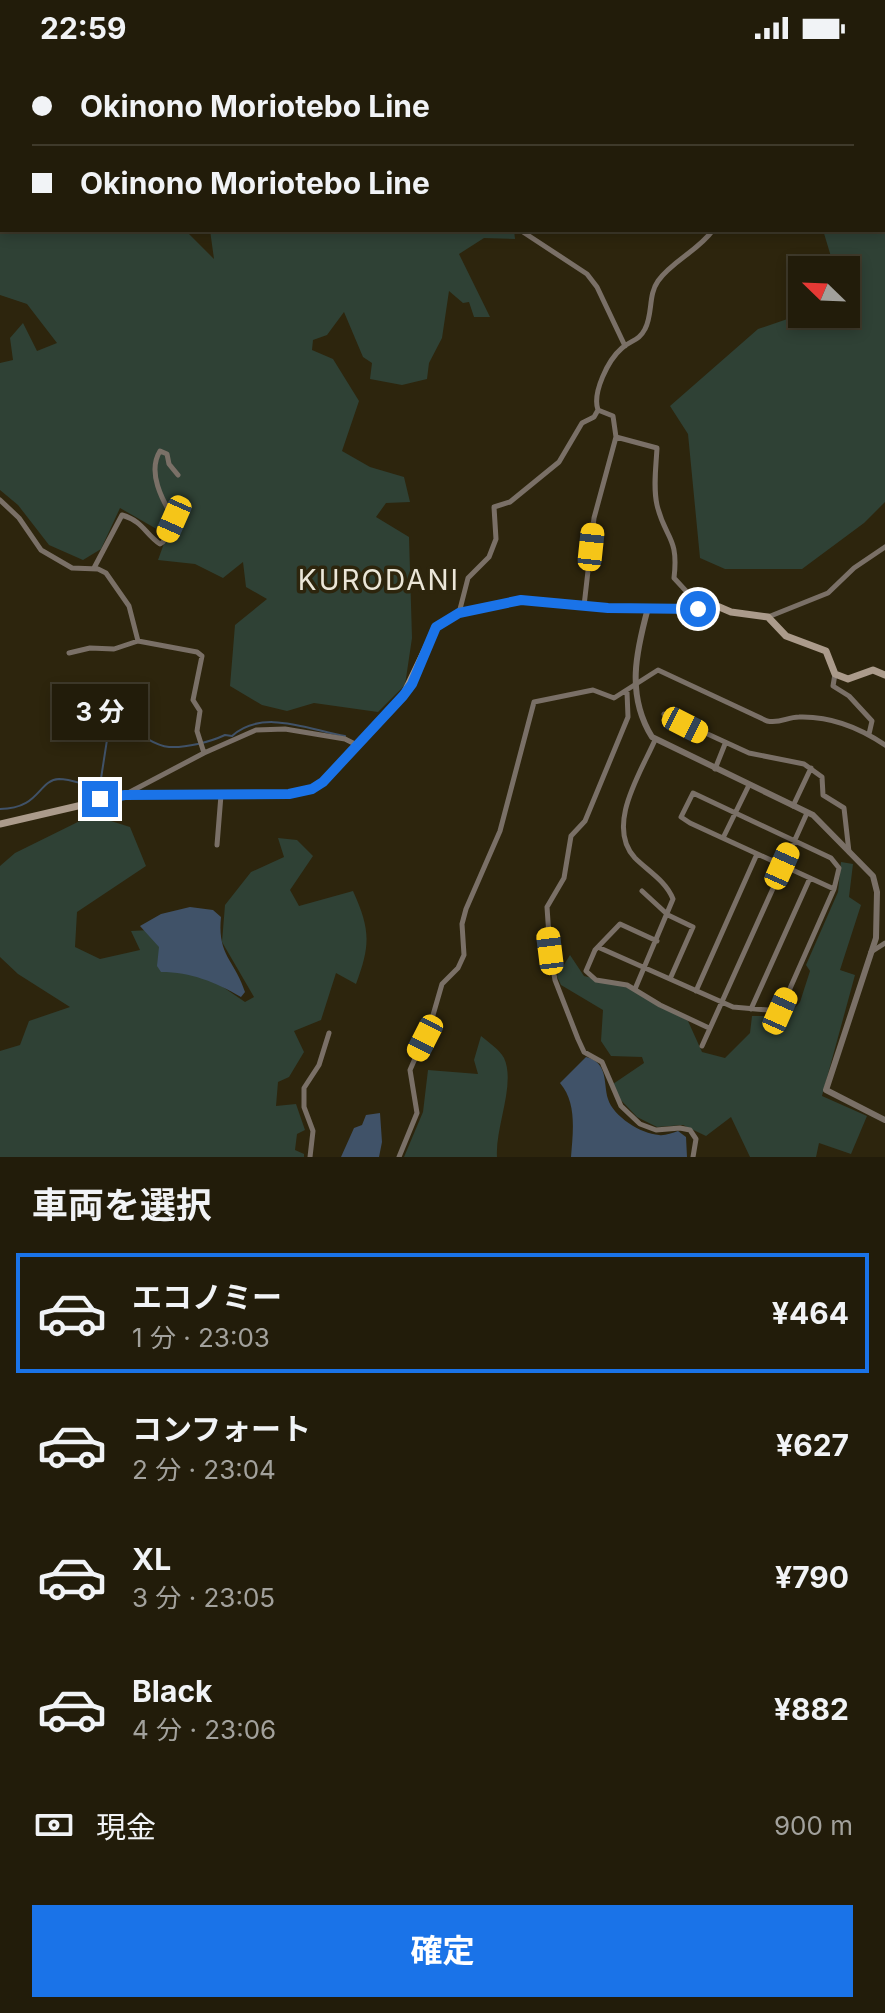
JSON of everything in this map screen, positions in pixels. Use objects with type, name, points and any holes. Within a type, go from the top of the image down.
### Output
[{"type":"main road","points":[[0,824],[125,795],[289,794],[312,789],[393,709],[412,684],[436,627],[459,613],[521,600],[584,606],[704,609],[710,603],[731,612],[768,617],[786,636],[826,651],[835,674],[855,679],[873,670],[885,675]]},
{"type":"street","points":[[523,232],[587,274],[625,346]]},
{"type":"street","points":[[598,410],[595,396],[611,362],[625,346],[639,339],[648,324],[658,281],[699,248],[711,232]]},
{"type":"street","points":[[584,606],[594,518],[616,437],[613,416],[598,410]]},
{"type":"street","points":[[459,613],[468,578],[489,557],[496,539],[494,507],[510,502],[559,462],[582,423],[598,410]]},
{"type":"street","points":[[616,437],[657,448],[656,498],[674,542],[674,578],[686,591],[710,603]]},
{"type":"street","points":[[94,568],[122,515],[142,524],[154,540],[160,544],[163,542],[174,519],[156,481],[156,459],[160,451],[167,454],[169,464],[178,475]]},
{"type":"street","points":[[0,500],[19,518],[41,550],[72,568],[94,568],[106,573],[129,606],[138,641]]},
{"type":"street","points":[[768,617],[828,593],[846,575],[885,547]]},
{"type":"street","points":[[648,608],[634,660],[637,705],[655,740],[807,813],[868,870],[876,883],[878,925],[826,1090],[885,1120]]},
{"type":"street","points":[[69,653],[90,648],[114,649],[138,641],[185,648],[202,656],[193,700],[200,711],[197,731],[204,753]]},
{"type":"street","points":[[399,1157],[417,1113],[410,1070],[431,1022],[442,984],[458,968],[464,955],[462,924],[466,909],[500,831],[532,705],[536,700],[593,690],[612,699],[658,670],[767,721],[781,722],[794,717],[833,720],[869,734],[885,745]]},
{"type":"street","points":[[835,674],[833,686],[849,696],[872,721],[869,734]]},
{"type":"street","points":[[627,691],[628,717],[585,821],[571,836],[564,878],[547,907],[550,951],[555,980],[578,1039],[584,1052],[602,1062],[621,1106],[640,1124],[656,1130],[690,1130],[696,1139],[693,1157]]},
{"type":"street","points":[[664,714],[749,753],[811,768],[822,777],[823,795],[844,808],[849,852]]},
{"type":"street","points":[[125,795],[204,753],[256,730],[345,739],[358,746]]},
{"type":"street","points":[[635,989],[673,899],[670,891],[634,856],[626,843],[626,807],[655,740]]},
{"type":"street","points":[[715,769],[725,744]]},
{"type":"street","points":[[793,806],[811,768]]},
{"type":"street","points":[[723,838],[749,785]]},
{"type":"street","points":[[600,948],[721,1002],[780,1011],[834,889],[839,868],[831,858],[693,793],[681,817],[834,889]]},
{"type":"street","points":[[217,845],[221,795]]},
{"type":"street","points":[[702,1046],[807,813]]},
{"type":"street","points":[[696,991],[757,854]]},
{"type":"street","points":[[751,1009],[810,878]]},
{"type":"street","points":[[642,891],[668,915],[693,927],[670,979]]},
{"type":"street","points":[[657,941],[620,924],[595,950],[586,971],[588,975],[606,983],[627,985],[710,1029]]},
{"type":"street","points":[[871,953],[885,943]]},
{"type":"street","points":[[310,1157],[313,1131],[304,1107],[304,1088],[319,1065],[329,1033]]},
{"type":"green space","points":[[0,232],[187,232],[214,259],[210,232],[514,232],[515,239],[484,238],[459,254],[490,317],[474,317],[469,302],[463,303],[449,291],[442,338],[429,363],[427,379],[402,385],[370,379],[372,363],[363,357],[344,312],[327,335],[313,340],[312,350],[333,359],[359,401],[342,451],[370,467],[404,477],[410,502],[386,503],[376,517],[409,537],[412,638],[405,685],[378,712],[314,703],[287,711],[262,705],[230,686],[235,625],[267,599],[246,587],[243,562],[223,578],[195,564],[158,560],[167,535],[120,508],[101,549],[83,560],[49,545],[18,505],[0,490],[0,363],[13,360],[10,338],[23,323],[37,351],[57,343],[27,304],[0,295]]},
{"type":"green space","points":[[824,232],[885,232],[885,502],[864,523],[802,569],[725,569],[700,558],[688,434],[670,406],[758,329],[788,319],[788,328],[860,328],[860,256],[831,256]]},
{"type":"green space","points":[[92,815],[130,827],[146,866],[77,912],[75,947],[100,959],[140,950],[131,931],[149,930],[192,972],[217,983],[245,1002],[254,997],[222,942],[225,905],[251,872],[284,857],[278,838],[297,840],[313,856],[290,890],[299,906],[353,891],[363,916],[366,937],[364,958],[356,984],[336,973],[321,1020],[294,1031],[304,1052],[289,1077],[278,1082],[276,1106],[296,1104],[305,1130],[297,1134],[295,1150],[304,1157],[0,1157],[0,1051],[20,1045],[29,1021],[70,1007],[18,974],[0,957],[0,866],[15,853]]},
{"type":"green space","points":[[841,862],[853,864],[849,897],[861,905],[840,970],[855,975],[822,1096],[867,1116],[851,1154],[819,1143],[816,1157],[750,1157],[731,1117],[706,1136],[683,1125],[657,1127],[637,1117],[618,1097],[613,1084],[644,1063],[642,1057],[611,1056],[601,1041],[603,1010],[561,985],[557,976],[570,955],[584,976],[628,987],[688,1021],[702,1052],[725,1058],[750,1033],[752,1016],[767,1016],[771,1026],[780,1025],[800,1002],[810,971],[806,965],[838,892]]},
{"type":"green space","points":[[481,1036],[502,1055],[507,1068],[507,1093],[497,1157],[404,1157],[423,1112],[428,1070],[478,1074],[474,1060]]},
{"type":"water","points":[[190,907],[213,910],[221,917],[224,949],[245,992],[241,997],[202,979],[161,972],[157,966],[159,947],[140,926],[161,914]]},
{"type":"water","points":[[586,1057],[602,1069],[608,1099],[616,1112],[629,1123],[652,1134],[678,1131],[686,1137],[687,1157],[571,1157],[571,1108],[560,1083]]},
{"type":"water","points":[[380,1113],[382,1142],[379,1157],[341,1157],[354,1128],[362,1125],[366,1115]]},
{"type":"waterway","points":[[0,809],[13,808],[31,800],[47,784],[59,779],[96,787],[100,785],[109,727],[128,730],[169,747],[183,747],[225,735],[232,736],[257,723],[272,722],[345,736]]},
{"type":"district","name":"KURODANI","points":[[379,580]]},
{"type":"route","points":[[100,799],[125,795],[289,794],[312,789],[323,782],[393,709],[412,684],[436,627],[459,613],[521,600],[608,608],[698,609]]}]
